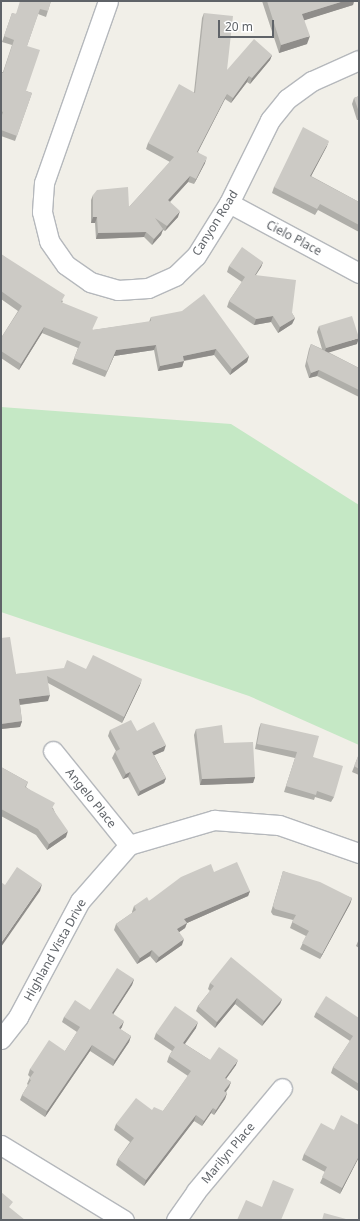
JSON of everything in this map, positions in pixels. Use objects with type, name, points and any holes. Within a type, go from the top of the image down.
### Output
[{"type":"street","name":"Canyon Road","points":[[108,1],[44,183],[42,212],[49,241],[66,265],[90,282],[118,290],[148,288],[175,276],[196,256],[229,203],[270,120],[287,99],[312,81],[359,60]]},
{"type":"street","name":"Cielo Place","points":[[229,203],[359,273]]},
{"type":"street","name":"Angelo Place","points":[[53,751],[129,846]]},
{"type":"street","points":[[129,846],[214,820],[279,825],[359,853]]},
{"type":"street","name":"Highland Vista Drive","points":[[1,1039],[18,1017],[80,901],[129,846]]},
{"type":"street","name":"Marilyn Place","points":[[176,1220],[196,1191],[282,1088]]},
{"type":"street","points":[[1,1145],[124,1220]]},
{"type":"green space","points":[[1,407],[231,424],[359,505],[359,745],[249,696],[1,612]]},
{"type":"building","points":[[20,1],[51,1],[48,11],[40,9],[27,46],[40,50],[26,91],[32,93],[17,136],[1,130],[1,118],[3,112],[1,111],[1,72],[3,73],[14,40],[4,36],[12,13],[16,14]]},
{"type":"building","points":[[267,1],[344,1],[302,14],[310,36],[281,45]]},
{"type":"building","points":[[204,13],[233,16],[227,70],[254,39],[272,55],[252,78],[249,76],[233,98],[227,94],[197,152],[207,157],[196,179],[190,176],[168,200],[180,211],[167,226],[155,218],[163,229],[154,239],[146,232],[98,233],[97,217],[93,217],[93,195],[97,190],[128,187],[129,207],[174,157],[148,143],[179,84],[195,93]]},
{"type":"building","points":[[359,96],[359,112],[354,98]]},
{"type":"building","points":[[303,127],[329,141],[310,176],[359,202],[359,225],[320,204],[317,209],[274,187]]},
{"type":"building","points":[[242,247],[263,262],[255,275],[296,280],[292,313],[295,318],[280,327],[273,316],[256,319],[229,301],[245,277],[229,266]]},
{"type":"building","points":[[1,254],[65,295],[61,302],[98,317],[92,330],[151,321],[151,317],[182,311],[204,294],[249,356],[232,369],[216,349],[183,356],[184,361],[160,366],[156,345],[116,350],[107,371],[74,358],[81,342],[44,327],[21,364],[1,351],[1,338],[22,306],[1,291]]},
{"type":"building","points":[[352,316],[359,338],[326,348],[319,326]]},
{"type":"building","points":[[311,344],[359,368],[359,390],[319,370],[311,373],[307,361]]},
{"type":"building","points":[[10,637],[16,674],[64,668],[67,660],[86,669],[93,655],[142,679],[124,717],[47,676],[50,695],[19,699],[22,721],[1,724],[1,638]]},
{"type":"building","points":[[131,720],[137,731],[154,722],[166,745],[152,752],[166,778],[140,791],[130,772],[126,774],[115,752],[120,749],[110,730]]},
{"type":"building","points":[[261,723],[319,736],[313,757],[343,766],[334,797],[317,791],[316,795],[286,786],[297,752],[257,744]]},
{"type":"building","points":[[222,725],[224,743],[253,742],[255,777],[202,779],[196,729]]},
{"type":"building","points":[[359,754],[359,769],[354,766]]},
{"type":"building","points":[[1,767],[28,782],[25,787],[55,803],[52,808],[68,831],[49,844],[38,829],[1,809]]},
{"type":"building","points":[[237,862],[250,891],[184,919],[187,923],[177,929],[184,939],[159,957],[152,950],[140,958],[116,924],[136,910],[134,906],[147,897],[149,901],[181,877],[211,864],[214,872]]},
{"type":"building","points":[[17,867],[42,884],[1,943],[1,882],[5,885]]},
{"type":"building","points":[[283,871],[320,882],[352,898],[322,954],[302,943],[309,931],[292,922],[296,915],[275,909],[273,906]]},
{"type":"building","points":[[231,957],[282,999],[264,1021],[237,998],[217,1022],[198,1006],[214,986],[210,983]]},
{"type":"building","points":[[117,968],[134,979],[112,1013],[124,1021],[119,1028],[131,1036],[115,1060],[92,1045],[47,1111],[22,1095],[34,1072],[30,1069],[49,1040],[65,1051],[80,1027],[64,1017],[75,1000],[90,1010]]},
{"type":"building","points":[[326,996],[359,1018],[359,1084],[333,1067],[353,1036],[316,1012]]},
{"type":"building","points":[[175,1006],[198,1022],[183,1043],[210,1060],[219,1047],[238,1060],[225,1078],[231,1082],[224,1091],[227,1093],[216,1110],[213,1108],[204,1121],[196,1115],[146,1180],[118,1159],[134,1138],[116,1124],[136,1098],[152,1110],[154,1107],[163,1111],[191,1071],[169,1056],[175,1047],[156,1033]]},
{"type":"building","points":[[341,1115],[359,1125],[359,1156],[342,1188],[322,1177],[327,1167],[304,1154],[321,1123],[334,1130]]},
{"type":"building","points":[[273,1180],[294,1189],[281,1220],[237,1220],[246,1200],[262,1207]]},
{"type":"building","points":[[1,1192],[13,1202],[9,1207],[25,1220],[1,1220]]},
{"type":"building","points":[[324,1213],[346,1219],[346,1220],[322,1220]]}]
